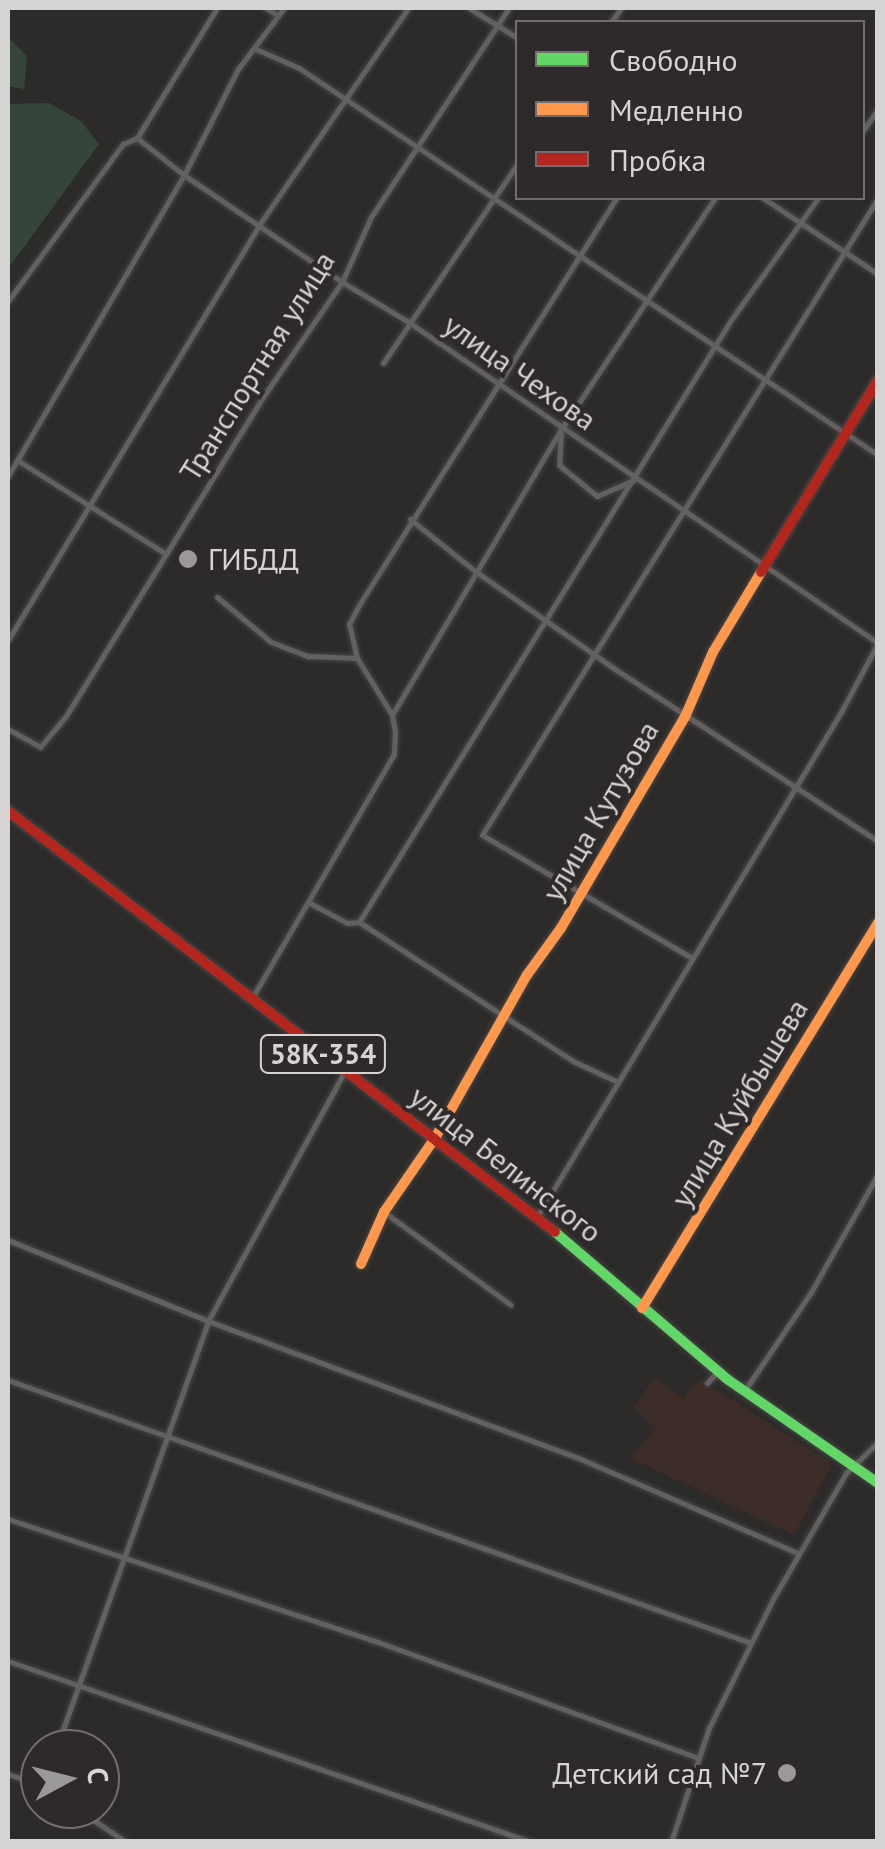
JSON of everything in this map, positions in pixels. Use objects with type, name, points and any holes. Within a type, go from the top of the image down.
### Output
[{"type":"main road","name":"улица Кутузова","points":[[361,1264],[384,1212],[435,1138],[685,716],[713,652],[878,380]]},
{"type":"main road","name":"улица Белинского","points":[[8,811],[537,1217],[718,1371],[878,1483]]},
{"type":"main road","name":"улица Куйбышева","points":[[642,1308],[878,923]]},
{"type":"street","points":[[8,301],[124,144],[138,138],[217,8]]},
{"type":"street","points":[[266,8],[277,15]]},
{"type":"street","points":[[8,476],[184,175],[238,69],[284,8]]},
{"type":"street","points":[[8,640],[259,226],[408,8]]},
{"type":"street","points":[[469,8],[515,36]]},
{"type":"street","name":"Транспортная улица","points":[[8,729],[40,747],[66,716],[265,394],[342,282],[371,217],[510,8]]},
{"type":"street","points":[[256,49],[299,68],[878,455]]},
{"type":"street","name":"улица Чехова","points":[[138,138],[184,175],[500,383],[765,569],[878,643]]},
{"type":"street","points":[[383,363],[515,167]]},
{"type":"street","points":[[692,958],[482,835],[687,511],[878,198]]},
{"type":"street","points":[[252,998],[394,754],[392,716],[357,658],[349,624],[410,519],[615,200]]},
{"type":"street","points":[[392,716],[562,428],[714,200]]},
{"type":"street","points":[[767,200],[878,274]]},
{"type":"street","points":[[359,922],[546,616],[637,478],[716,344],[817,200]]},
{"type":"street","points":[[562,428],[559,465],[597,496],[637,478]]},
{"type":"street","points":[[17,460],[166,554]]},
{"type":"street","points":[[410,519],[475,570],[685,716],[878,841]]},
{"type":"street","points":[[217,597],[270,642],[308,656],[357,658]]},
{"type":"street","points":[[537,1217],[878,643]]},
{"type":"street","points":[[308,902],[346,922],[359,922],[573,1061],[618,1082]]},
{"type":"street","points":[[63,1729],[208,1321],[345,1071]]},
{"type":"street","points":[[745,1390],[811,1292],[878,1174]]},
{"type":"street","points":[[384,1212],[511,1305]]},
{"type":"street","points":[[8,1240],[208,1321],[575,1458],[798,1554]]},
{"type":"street","points":[[706,1383],[718,1371]]},
{"type":"street","points":[[8,1380],[751,1642]]},
{"type":"street","points":[[671,1842],[698,1758],[751,1642],[798,1554],[853,1466],[878,1442]]},
{"type":"street","points":[[8,1519],[378,1642],[698,1758]]},
{"type":"street","points":[[8,1661],[531,1842]]},
{"type":"shaded area","points":[[655,1378],[683,1398],[699,1379],[832,1463],[794,1535],[630,1458],[655,1429],[634,1407]]},
{"type":"green space","points":[[8,37],[27,56],[24,89],[8,86]]},
{"type":"green space","points":[[49,103],[81,121],[99,144],[8,269],[8,104]]},
{"type":"traffic: fast","points":[[555,1232],[727,1379],[878,1483]]},
{"type":"traffic: slow","points":[[361,1264],[384,1212],[435,1138],[527,975],[561,928],[685,717],[713,652],[761,572]]},
{"type":"traffic: slow","points":[[642,1308],[878,923]]},
{"type":"traffic: jam","points":[[761,572],[878,380]]},
{"type":"traffic: jam","points":[[8,811],[555,1232]]},
{"type":"place","name":"ГИБДД","points":[[188,559]]},
{"type":"place","name":"Детский сад №7","points":[[787,1773]]}]
